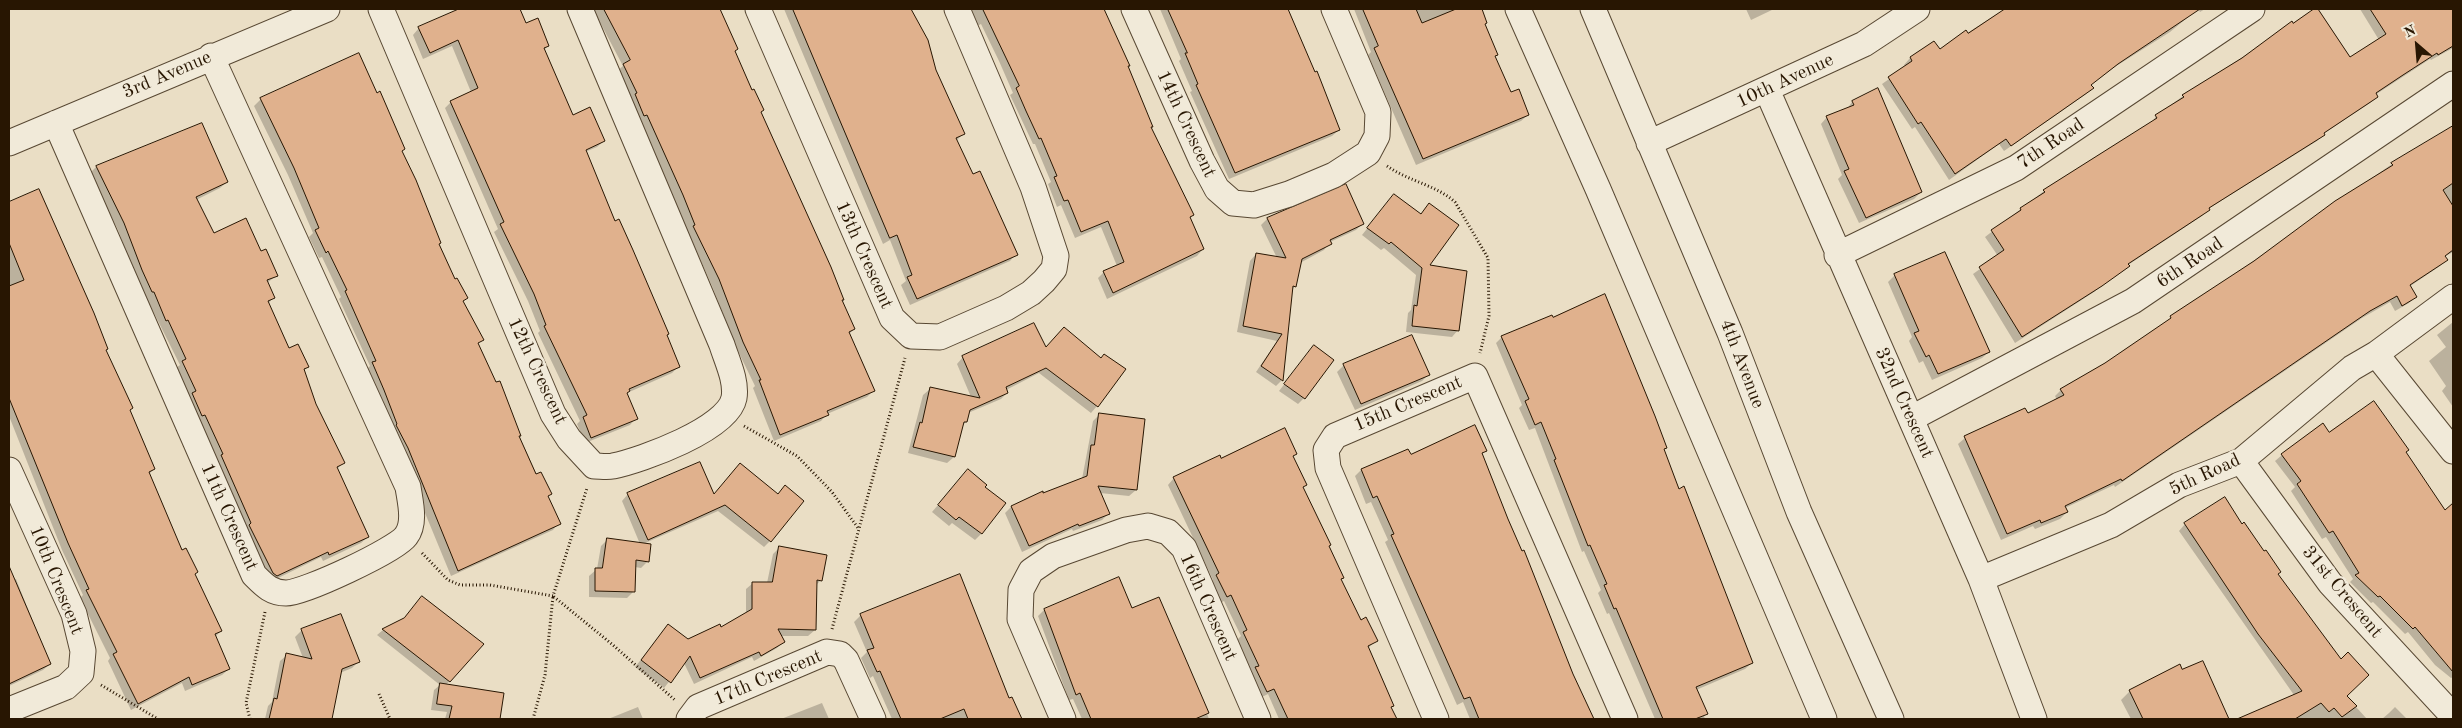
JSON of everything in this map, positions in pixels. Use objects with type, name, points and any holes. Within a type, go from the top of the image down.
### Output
[{"type":"street","name":"3rd Avenue","points":[[9,143],[211,56],[327,9]]},
{"type":"street","name":"12th Crescent","points":[[381,9],[553,414],[569,439],[594,466]]},
{"type":"street","points":[[580,9],[722,345],[734,385],[734,399],[724,414],[708,429],[653,453],[611,466],[594,466]]},
{"type":"street","name":"13th Crescent","points":[[758,9],[892,318],[911,336]]},
{"type":"street","points":[[911,336],[940,337],[1006,308],[1031,293],[1044,281],[1054,269],[1056,256],[1034,187],[957,9]]},
{"type":"street","name":"14th Crescent","points":[[1134,9],[1202,162],[1217,189],[1233,203],[1254,205],[1289,194],[1334,175],[1368,153]]},
{"type":"street","points":[[1334,9],[1378,112],[1378,136],[1368,153]]},
{"type":"street","points":[[1518,9],[1598,189],[1824,719]]},
{"type":"street","name":"4th Avenue","points":[[1593,9],[1730,333],[1799,512],[1891,719]]},
{"type":"street","name":"10th Avenue","points":[[1649,144],[1864,44],[1917,9]]},
{"type":"street","name":"7th Road","points":[[1837,254],[2016,168],[2252,9]]},
{"type":"street","points":[[211,56],[408,487],[412,514],[407,535]]},
{"type":"street","name":"6th Road","points":[[1912,418],[2133,301],[2453,84]]},
{"type":"street","name":"32nd Crescent","points":[[1767,90],[1837,254],[1912,418],[1981,579],[2034,719]]},
{"type":"street","name":"11th Crescent","points":[[56,123],[254,575],[269,591],[286,593],[306,588],[388,550],[407,535]]},
{"type":"street","name":"5th Road","points":[[1981,579],[2110,525],[2179,486],[2241,461],[2352,368],[2376,354],[2453,297]]},
{"type":"street","points":[[2376,354],[2453,451]]},
{"type":"street","name":"15th Crescent","points":[[1436,719],[1328,468],[1326,450],[1334,436],[1475,376],[1625,719]]},
{"type":"street","name":"31st Crescent","points":[[2241,461],[2330,583],[2453,716]]},
{"type":"street","name":"10th Crescent","points":[[9,470],[74,614],[83,651],[81,673]]},
{"type":"street","name":"16th Crescent","points":[[1062,719],[1020,618],[1020,590],[1031,571],[1053,556],[1126,530],[1148,526],[1168,532],[1184,548],[1258,719]]},
{"type":"street","name":"17th Crescent","points":[[690,717],[698,707],[826,652],[840,654],[846,660],[873,719]]},
{"type":"street","points":[[9,710],[66,687],[81,673]]},
{"type":"path","points":[[1368,153],[1401,176],[1447,195],[1455,202],[1488,258],[1489,316],[1475,376]]},
{"type":"path","points":[[826,652],[911,336]]},
{"type":"path","points":[[724,414],[797,456],[832,492],[858,528]]},
{"type":"path","points":[[533,719],[546,675],[552,596],[594,466]]},
{"type":"path","points":[[407,535],[448,580],[460,585],[490,585],[552,596],[613,645],[690,717]]},
{"type":"path","points":[[250,719],[246,703],[269,591]]},
{"type":"path","points":[[81,673],[158,719]]},
{"type":"path","points":[[379,694],[390,719]]},
{"type":"building","points":[[459,9],[520,9],[526,23],[538,18],[549,46],[544,48],[573,115],[590,107],[605,141],[586,150],[615,221],[619,219],[633,250],[669,334],[667,335],[680,367],[629,389],[630,391],[627,393],[638,419],[591,438],[583,417],[587,415],[544,326],[546,325],[534,294],[500,224],[504,222],[450,101],[478,88],[458,40],[430,53],[418,27]]},
{"type":"building","points":[[604,9],[720,9],[738,49],[735,51],[752,90],[754,89],[764,110],[761,112],[831,267],[844,300],[842,300],[855,329],[849,332],[875,391],[827,411],[829,415],[780,435],[759,380],[761,380],[743,342],[719,279],[693,226],[695,225],[683,195],[647,115],[644,116],[635,94],[637,93],[623,64],[630,60]]},
{"type":"building","points":[[793,9],[911,9],[928,40],[936,70],[965,134],[956,138],[973,174],[980,171],[1018,255],[917,299],[907,277],[912,275],[897,235],[890,238]]},
{"type":"building","points":[[983,9],[1104,9],[1130,66],[1128,66],[1153,127],[1151,127],[1194,215],[1190,217],[1204,249],[1113,293],[1103,271],[1124,262],[1108,221],[1081,232],[1068,200],[1064,201],[1054,177],[1057,176],[1041,138],[1039,139],[1026,111],[1016,88],[1019,86]]},
{"type":"building","points":[[1168,9],[1288,9],[1315,72],[1317,71],[1340,130],[1235,173],[1196,85],[1198,84],[1185,53],[1187,53]]},
{"type":"building","points":[[1363,9],[1416,9],[1422,23],[1456,9],[1482,9],[1487,23],[1485,24],[1498,55],[1495,56],[1511,92],[1519,89],[1529,115],[1423,159],[1374,48],[1378,46]]},
{"type":"building","points":[[2005,9],[2200,9],[2118,64],[2091,85],[2094,88],[2011,146],[2006,139],[1955,174],[1921,122],[1918,124],[1888,77],[1912,61],[1910,57],[1934,41],[1940,49],[1966,30],[1968,33]]},
{"type":"building","points":[[2314,9],[2318,9],[2350,57],[2386,34],[2370,9],[2453,9],[2453,46],[2438,55],[2437,53],[2376,93],[2378,97],[2324,133],[2325,135],[2209,208],[2210,210],[2128,264],[2130,266],[2102,286],[2022,337],[1979,267],[2004,250],[1991,230],[2045,192],[2043,190],[2157,118],[2155,115],[2184,97],[2182,95],[2242,58],[2292,21],[2293,23]]},
{"type":"building","points":[[359,53],[377,93],[380,91],[405,149],[402,151],[416,180],[441,243],[439,244],[455,279],[457,278],[468,298],[463,301],[484,340],[478,343],[496,382],[500,381],[521,436],[519,436],[536,474],[541,472],[552,494],[548,496],[561,524],[458,571],[408,448],[396,425],[372,362],[376,361],[345,291],[347,290],[328,251],[326,253],[315,230],[319,228],[294,168],[260,98]]},
{"type":"building","points":[[1878,88],[1922,192],[1866,218],[1844,171],[1849,169],[1826,116],[1854,105],[1852,101]]},
{"type":"building","points":[[202,123],[228,182],[196,197],[214,233],[246,218],[261,251],[266,249],[278,276],[267,280],[275,298],[268,301],[289,348],[298,344],[309,367],[304,369],[316,404],[345,463],[337,467],[369,537],[329,555],[328,552],[277,576],[273,573],[249,525],[251,523],[221,455],[223,454],[205,415],[202,416],[192,393],[196,391],[182,361],[186,359],[168,320],[166,321],[154,292],[152,292],[124,223],[96,166]]},
{"type":"building","points":[[2453,126],[2453,183],[2443,190],[2453,206],[2453,250],[2445,256],[2448,260],[2410,285],[2417,297],[2402,306],[2397,296],[2370,311],[2122,481],[2121,479],[2065,506],[2068,512],[2041,523],[2040,520],[2007,534],[1964,436],[2025,408],[2028,413],[2064,395],[2060,389],[2105,363],[2171,318],[2170,316],[2254,261],[2335,201],[2393,165],[2391,163]]},
{"type":"building","points":[[1346,184],[1364,224],[1330,240],[1332,244],[1302,259],[1296,287],[1293,286],[1283,381],[1261,366],[1282,334],[1243,326],[1256,253],[1286,258],[1267,218]]},
{"type":"building","points":[[39,189],[94,313],[108,349],[106,350],[133,408],[130,410],[155,469],[149,472],[182,550],[186,548],[198,572],[195,574],[222,631],[215,634],[230,669],[192,685],[189,677],[138,704],[113,654],[117,652],[86,590],[89,589],[68,543],[9,398],[9,286],[24,280],[9,243],[9,202]]},
{"type":"building","points":[[1394,194],[1421,214],[1429,203],[1459,225],[1430,265],[1467,271],[1459,331],[1412,326],[1414,305],[1417,306],[1422,268],[1391,242],[1389,244],[1367,228]]},
{"type":"building","points":[[1945,252],[1990,352],[1938,374],[1929,355],[1926,357],[1914,333],[1919,331],[1894,274]]},
{"type":"building","points":[[1605,294],[1655,416],[1667,448],[1664,449],[1679,489],[1684,486],[1753,663],[1696,687],[1708,714],[1695,719],[1663,719],[1616,608],[1614,609],[1604,585],[1607,584],[1590,545],[1588,546],[1541,422],[1535,425],[1525,401],[1529,399],[1501,336],[1552,315],[1553,317]]},
{"type":"building","points":[[1034,323],[1046,347],[1064,327],[1101,358],[1104,354],[1126,369],[1098,407],[1046,368],[1006,387],[1008,393],[970,410],[967,422],[964,422],[955,457],[913,447],[920,422],[922,423],[930,387],[980,398],[962,356]]},
{"type":"building","points":[[1412,335],[1430,375],[1361,404],[1343,364]]},
{"type":"building","points":[[1314,345],[1334,360],[1305,399],[1284,384]]},
{"type":"building","points":[[2374,401],[2409,450],[2406,452],[2445,510],[2453,503],[2453,672],[2415,627],[2413,629],[2380,596],[2378,597],[2355,575],[2359,573],[2333,531],[2329,533],[2297,484],[2301,481],[2281,454],[2323,423],[2329,432]]},
{"type":"building","points":[[1099,413],[1145,419],[1137,490],[1098,486],[1110,514],[1079,526],[1078,524],[1029,546],[1011,506],[1043,491],[1043,493],[1087,476],[1091,445],[1094,445]]},
{"type":"building","points":[[1475,425],[1487,451],[1482,453],[1508,519],[1522,551],[1524,550],[1573,674],[1594,719],[1479,719],[1470,697],[1464,699],[1391,535],[1394,534],[1377,496],[1373,498],[1361,469],[1408,449],[1411,454]]},
{"type":"building","points":[[1285,428],[1297,454],[1293,456],[1307,485],[1303,487],[1331,545],[1329,546],[1344,578],[1341,579],[1361,620],[1366,617],[1378,641],[1368,646],[1394,706],[1391,707],[1397,719],[1288,719],[1274,689],[1267,692],[1255,667],[1259,666],[1243,632],[1247,630],[1231,595],[1227,597],[1216,575],[1219,573],[1173,477],[1220,455],[1221,458]]},
{"type":"building","points":[[700,462],[714,494],[740,463],[778,494],[785,485],[804,501],[771,542],[725,505],[648,540],[627,493]]},
{"type":"building","points":[[968,469],[987,485],[985,487],[1006,503],[982,534],[959,517],[956,520],[938,505]]},
{"type":"building","points":[[2225,497],[2242,524],[2244,522],[2264,551],[2266,550],[2281,572],[2278,574],[2341,659],[2348,652],[2369,675],[2347,696],[2357,706],[2342,717],[2334,708],[2329,712],[2321,703],[2295,719],[2237,719],[2302,691],[2258,634],[2184,523]]},
{"type":"building","points":[[607,538],[651,544],[649,562],[636,560],[635,592],[595,591],[595,568],[602,568]]},
{"type":"building","points":[[779,546],[827,555],[822,581],[817,580],[816,630],[778,629],[785,642],[761,656],[759,652],[700,678],[690,656],[671,683],[641,660],[668,624],[688,639],[720,624],[721,627],[752,609],[752,582],[772,582]]},
{"type":"building","points":[[9,566],[51,664],[9,684]]},
{"type":"building","points":[[960,574],[1009,698],[1012,697],[1022,719],[968,719],[964,709],[940,719],[901,719],[880,671],[877,672],[867,650],[874,648],[860,614]]},
{"type":"building","points":[[1119,577],[1132,608],[1159,597],[1209,713],[1195,719],[1091,719],[1080,693],[1076,695],[1044,609]]},
{"type":"building","points":[[422,596],[484,644],[450,682],[382,629],[404,618]]},
{"type":"building","points":[[341,614],[360,662],[342,669],[332,719],[269,719],[274,698],[277,699],[286,653],[312,659],[301,629]]},
{"type":"building","points":[[2203,661],[2229,719],[2143,719],[2129,690],[2180,664],[2182,669]]},
{"type":"building","points":[[440,683],[504,693],[500,719],[449,719],[452,706],[437,704]]}]
